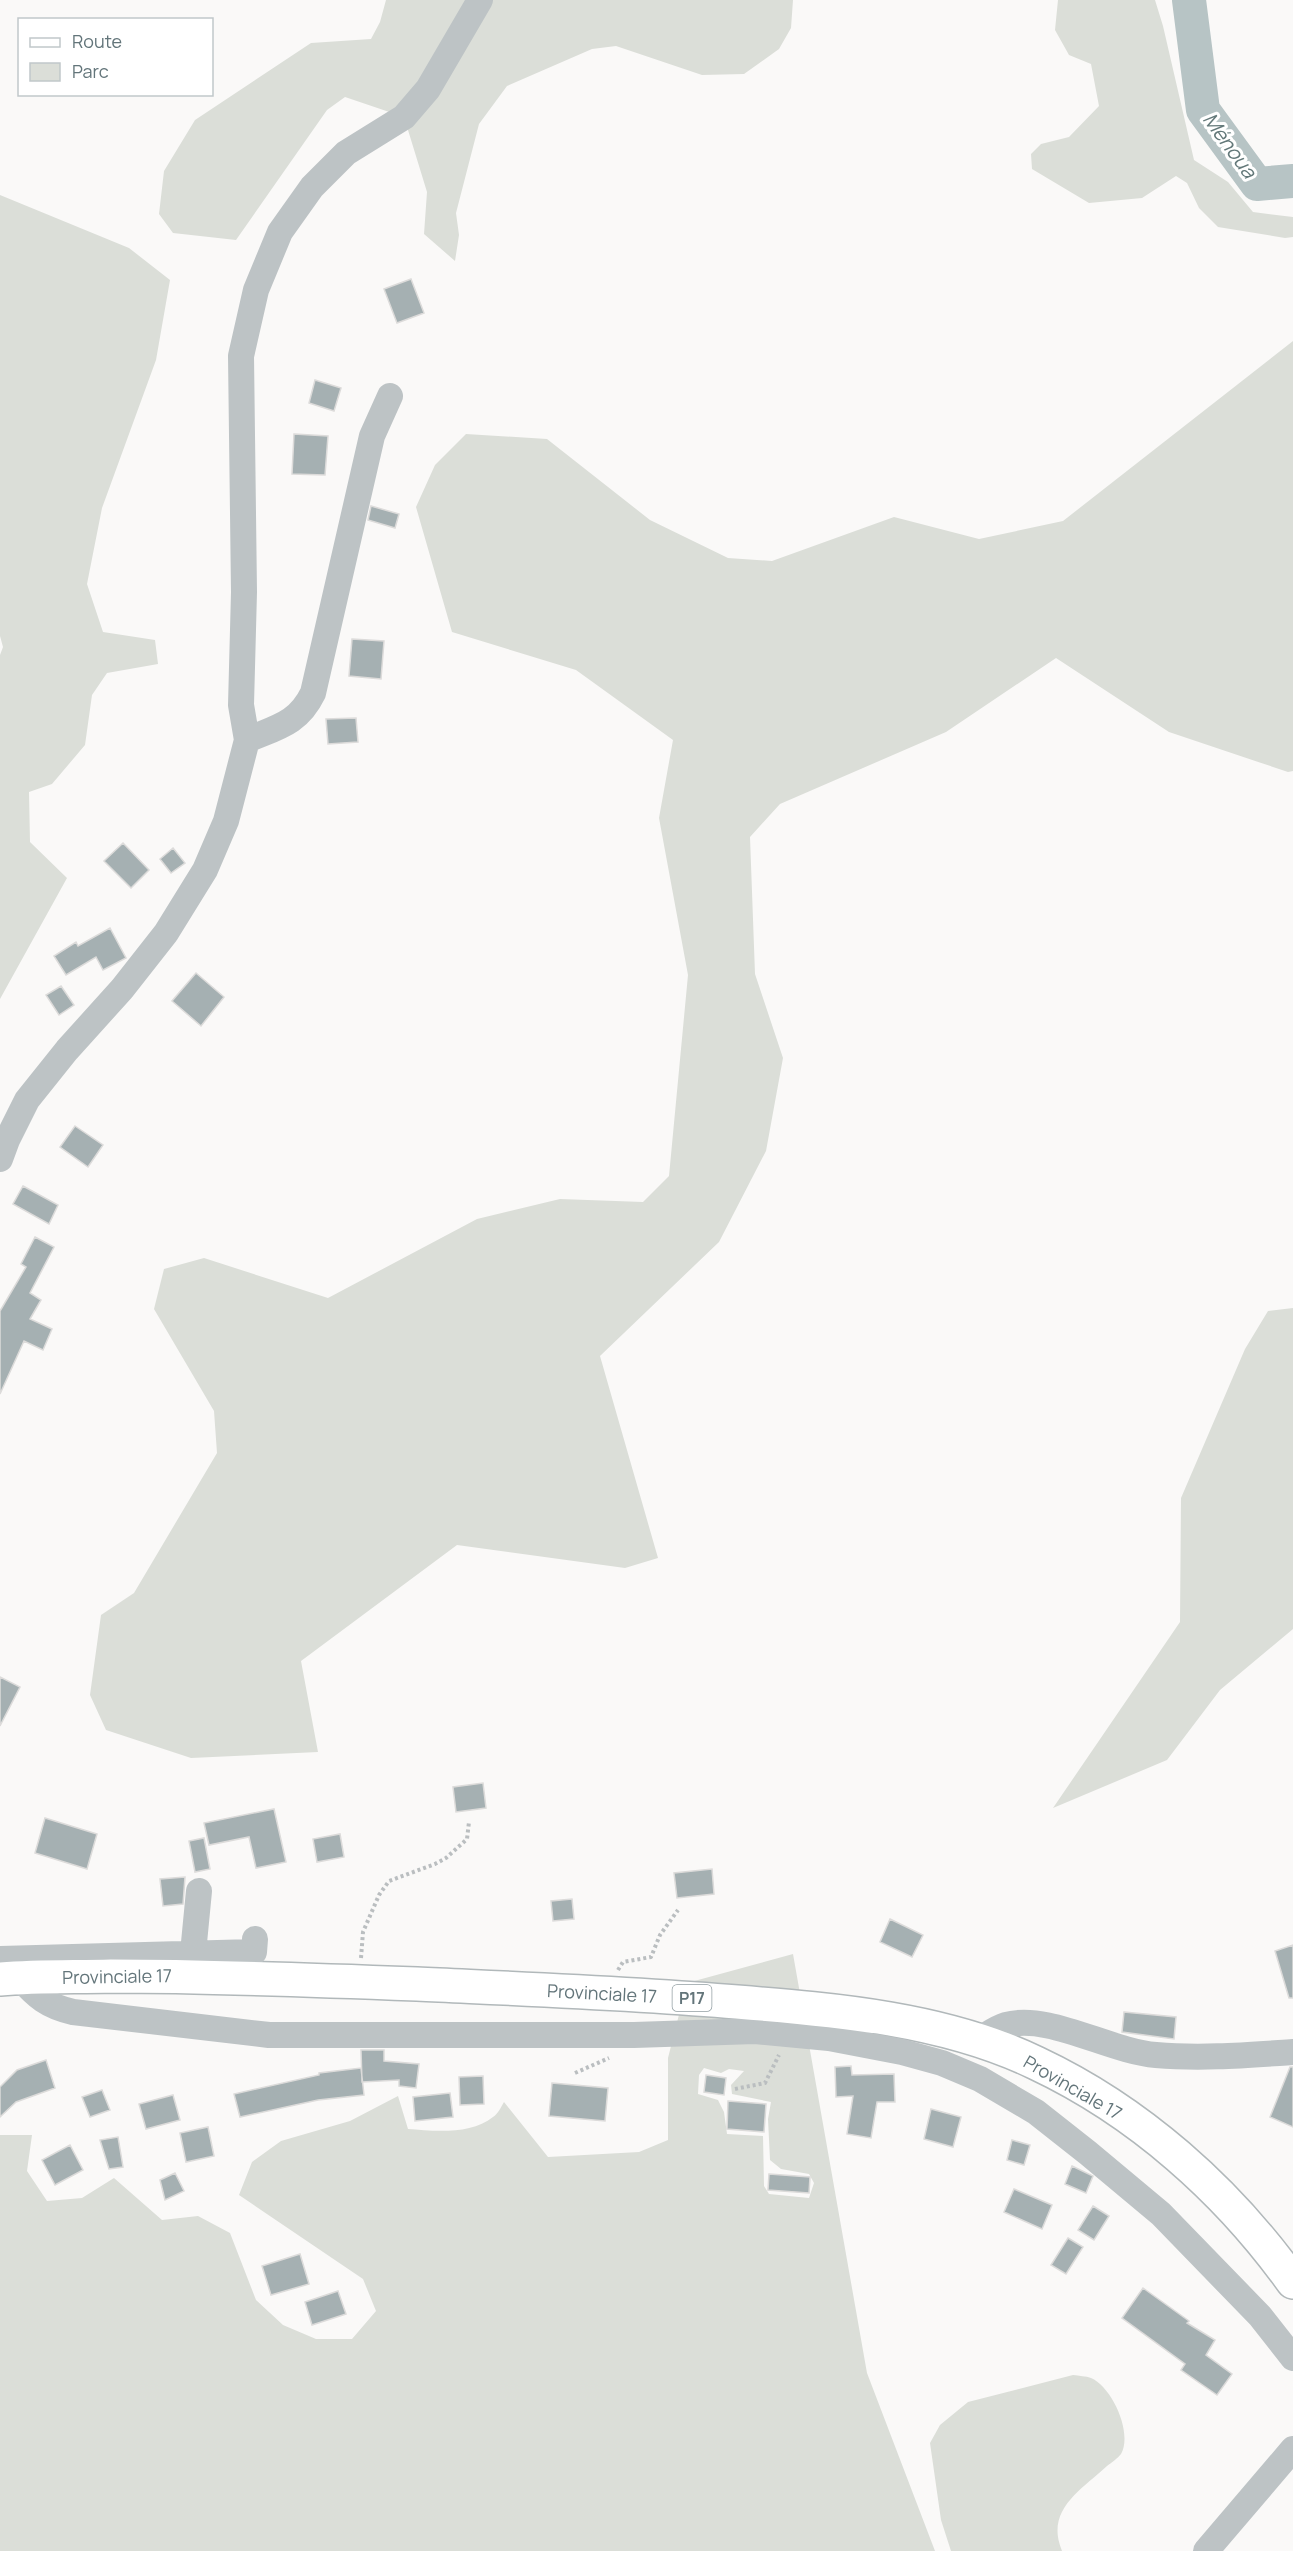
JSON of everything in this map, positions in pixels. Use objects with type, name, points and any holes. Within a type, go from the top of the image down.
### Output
[{"type":"main road","name":"Provinciale 17","points":[[6,1972],[357,1982],[608,1994],[796,2007],[920,2026],[978,2040],[1035,2062],[1086,2090],[1137,2124],[1189,2165],[1222,2197],[1249,2226],[1293,2282]]},
{"type":"street","points":[[0,1159],[27,1100],[67,1050],[122,989],[166,933],[205,870],[226,821],[247,740],[241,705],[244,592],[241,356],[256,290],[280,232],[312,187],[346,153],[404,117],[428,88],[480,0]]},
{"type":"street","points":[[247,740],[288,722],[305,709],[313,693],[372,436],[390,396]]},
{"type":"street","points":[[193,1953],[199,1891]]},
{"type":"street","points":[[6,1972],[193,1953],[254,1952],[255,1939]]},
{"type":"street","points":[[6,1972],[53,2007],[73,2012],[269,2035],[622,2035],[755,2031],[829,2038],[902,2052],[942,2063],[980,2079],[1036,2112],[1161,2214],[1260,2316],[1293,2358]]},
{"type":"street","points":[[978,2040],[1005,2025],[1025,2022],[1042,2023],[1109,2045],[1156,2055],[1220,2056],[1293,2052]]},
{"type":"street","points":[[1206,2551],[1293,2449]]},
{"type":"path","points":[[357,1982],[364,1943],[363,1932],[379,1895],[389,1881],[446,1858],[467,1839],[469,1822]]},
{"type":"path","points":[[608,1994],[623,1962],[651,1957],[660,1935],[678,1910]]},
{"type":"path","points":[[735,2089],[765,2083],[779,2060],[781,2034]]},
{"type":"green space","points":[[386,0],[793,0],[791,28],[779,49],[744,74],[702,75],[616,46],[592,49],[507,86],[479,124],[456,213],[459,235],[455,261],[424,234],[427,192],[404,117],[345,97],[327,110],[236,240],[173,233],[159,214],[164,171],[195,120],[311,43],[371,39],[380,22]]},
{"type":"green space","points":[[1058,0],[1155,0],[1194,160],[1228,182],[1253,212],[1293,217],[1293,237],[1285,238],[1218,227],[1199,208],[1187,183],[1176,176],[1142,198],[1089,203],[1032,169],[1031,154],[1041,144],[1069,137],[1099,106],[1091,64],[1069,55],[1055,30]]},
{"type":"green space","points":[[0,195],[129,248],[170,280],[156,360],[102,508],[87,584],[103,632],[155,640],[158,664],[107,673],[92,695],[85,745],[52,784],[29,792],[30,842],[67,878],[0,999],[0,655],[3,647],[0,636]]},
{"type":"green space","points":[[1293,341],[1293,771],[1288,772],[1169,732],[1056,658],[946,732],[780,804],[750,837],[755,974],[783,1058],[766,1151],[719,1242],[600,1356],[658,1558],[625,1568],[457,1545],[301,1661],[318,1752],[191,1758],[106,1730],[90,1695],[101,1615],[134,1593],[217,1453],[214,1411],[154,1309],[164,1269],[204,1258],[328,1298],[477,1219],[560,1199],[643,1202],[669,1176],[688,975],[659,818],[673,740],[576,670],[452,632],[416,507],[435,465],[466,434],[547,439],[650,520],[728,558],[772,561],[894,517],[979,539],[1063,521]]},
{"type":"green space","points":[[1293,1308],[1293,1629],[1220,1690],[1167,1760],[1053,1808],[1180,1622],[1181,1498],[1245,1349],[1268,1311]]},
{"type":"green space","points":[[793,1954],[867,2373],[935,2551],[0,2551],[0,2135],[32,2135],[27,2171],[47,2201],[82,2198],[114,2178],[162,2220],[198,2216],[230,2233],[256,2300],[283,2325],[316,2339],[352,2339],[376,2311],[363,2279],[239,2195],[252,2162],[281,2141],[350,2121],[398,2096],[408,2129],[452,2130],[474,2127],[495,2116],[504,2102],[548,2157],[639,2152],[668,2140],[668,2058],[687,1983]],"holes":[[[704,2068],[721,2073],[729,2069],[744,2071],[731,2085],[732,2094],[771,2102],[768,2119],[770,2160],[781,2169],[809,2174],[814,2183],[809,2198],[769,2194],[764,2186],[763,2136],[727,2134],[724,2112],[718,2100],[698,2094],[699,2075]]]},
{"type":"green space","points":[[1073,2375],[1085,2376],[1099,2383],[1113,2400],[1122,2423],[1124,2445],[1120,2456],[1068,2502],[1058,2524],[1058,2537],[1062,2551],[951,2551],[941,2520],[930,2443],[940,2425],[968,2402]]},
{"type":"building","points":[[411,279],[424,313],[397,323],[384,289]]},
{"type":"building","points":[[315,380],[341,388],[334,411],[309,403]]},
{"type":"building","points":[[294,434],[328,436],[325,475],[292,474]]},
{"type":"building","points":[[371,506],[399,514],[395,528],[368,520]]},
{"type":"building","points":[[352,639],[384,641],[381,679],[349,676]]},
{"type":"building","points":[[356,718],[358,742],[328,744],[326,719]]},
{"type":"building","points":[[123,843],[149,870],[131,888],[104,861]]},
{"type":"building","points":[[173,848],[185,863],[171,873],[160,859]]},
{"type":"building","points":[[110,928],[126,958],[103,970],[96,957],[66,975],[54,956],[76,942],[78,946]]},
{"type":"building","points":[[196,973],[224,997],[201,1026],[172,1001]]},
{"type":"building","points":[[61,986],[74,1005],[59,1015],[46,995]]},
{"type":"building","points":[[75,1126],[103,1145],[88,1167],[60,1147]]},
{"type":"building","points":[[23,1186],[58,1205],[49,1224],[13,1204]]},
{"type":"building","points":[[35,1237],[54,1247],[30,1293],[41,1300],[30,1319],[52,1329],[43,1350],[24,1341],[0,1394],[0,1311],[26,1267],[21,1264]]},
{"type":"building","points":[[0,1677],[20,1687],[0,1726]]},
{"type":"building","points":[[483,1783],[486,1808],[456,1812],[453,1787]]},
{"type":"building","points":[[274,1809],[286,1862],[256,1868],[249,1837],[209,1845],[204,1823]]},
{"type":"building","points":[[45,1818],[97,1834],[87,1869],[35,1853]]},
{"type":"building","points":[[340,1834],[344,1857],[317,1862],[313,1839]]},
{"type":"building","points":[[204,1838],[210,1869],[195,1872],[189,1841]]},
{"type":"building","points":[[712,1869],[714,1894],[677,1898],[674,1873]]},
{"type":"building","points":[[185,1877],[183,1904],[163,1906],[160,1879]]},
{"type":"building","points":[[572,1899],[574,1919],[553,1921],[551,1901]]},
{"type":"building","points":[[890,1919],[923,1935],[912,1957],[880,1942]]},
{"type":"building","points":[[1293,1945],[1293,1998],[1289,1998],[1275,1951]]},
{"type":"building","points":[[1124,2012],[1176,2017],[1174,2039],[1122,2032]]},
{"type":"building","points":[[361,2050],[384,2050],[384,2061],[419,2064],[416,2088],[399,2086],[399,2080],[362,2082]]},
{"type":"building","points":[[46,2060],[55,2088],[16,2102],[0,2117],[0,2087],[17,2070]]},
{"type":"building","points":[[851,2066],[852,2075],[894,2074],[895,2102],[877,2102],[871,2138],[847,2134],[853,2096],[836,2097],[835,2067]]},
{"type":"building","points":[[1290,2067],[1293,2067],[1293,2127],[1270,2117]]},
{"type":"building","points":[[361,2068],[364,2095],[318,2100],[240,2117],[234,2094],[319,2075],[319,2073]]},
{"type":"building","points":[[706,2075],[726,2078],[724,2095],[704,2092]]},
{"type":"building","points":[[483,2076],[484,2104],[460,2105],[459,2077]]},
{"type":"building","points":[[552,2083],[608,2088],[605,2121],[549,2116]]},
{"type":"building","points":[[102,2090],[110,2110],[90,2117],[82,2097]]},
{"type":"building","points":[[450,2093],[453,2117],[415,2121],[413,2097]]},
{"type":"building","points":[[173,2095],[180,2120],[146,2129],[139,2104]]},
{"type":"building","points":[[728,2101],[766,2104],[764,2132],[727,2129]]},
{"type":"building","points":[[931,2109],[961,2117],[953,2147],[924,2139]]},
{"type":"building","points":[[208,2127],[214,2156],[186,2162],[180,2133]]},
{"type":"building","points":[[118,2137],[123,2167],[109,2169],[100,2140]]},
{"type":"building","points":[[1012,2140],[1030,2145],[1024,2165],[1007,2160]]},
{"type":"building","points":[[70,2145],[83,2170],[55,2185],[42,2160]]},
{"type":"building","points":[[1072,2166],[1093,2176],[1086,2193],[1065,2184]]},
{"type":"building","points":[[175,2173],[184,2191],[165,2200],[160,2180]]},
{"type":"building","points":[[769,2174],[810,2177],[809,2193],[768,2190]]},
{"type":"building","points":[[1014,2189],[1052,2205],[1042,2229],[1004,2212]]},
{"type":"building","points":[[1093,2206],[1109,2216],[1094,2240],[1078,2230]]},
{"type":"building","points":[[1068,2238],[1083,2247],[1066,2274],[1051,2265]]},
{"type":"building","points":[[300,2254],[309,2284],[271,2295],[262,2266]]},
{"type":"building","points":[[1143,2288],[1189,2321],[1187,2323],[1215,2340],[1206,2355],[1232,2374],[1217,2395],[1181,2370],[1185,2364],[1122,2318]]},
{"type":"building","points":[[338,2291],[346,2314],[312,2325],[305,2302]]},
{"type":"waterway","name":"Ménoua","points":[[1189,0],[1203,110],[1257,184],[1293,181]]}]
